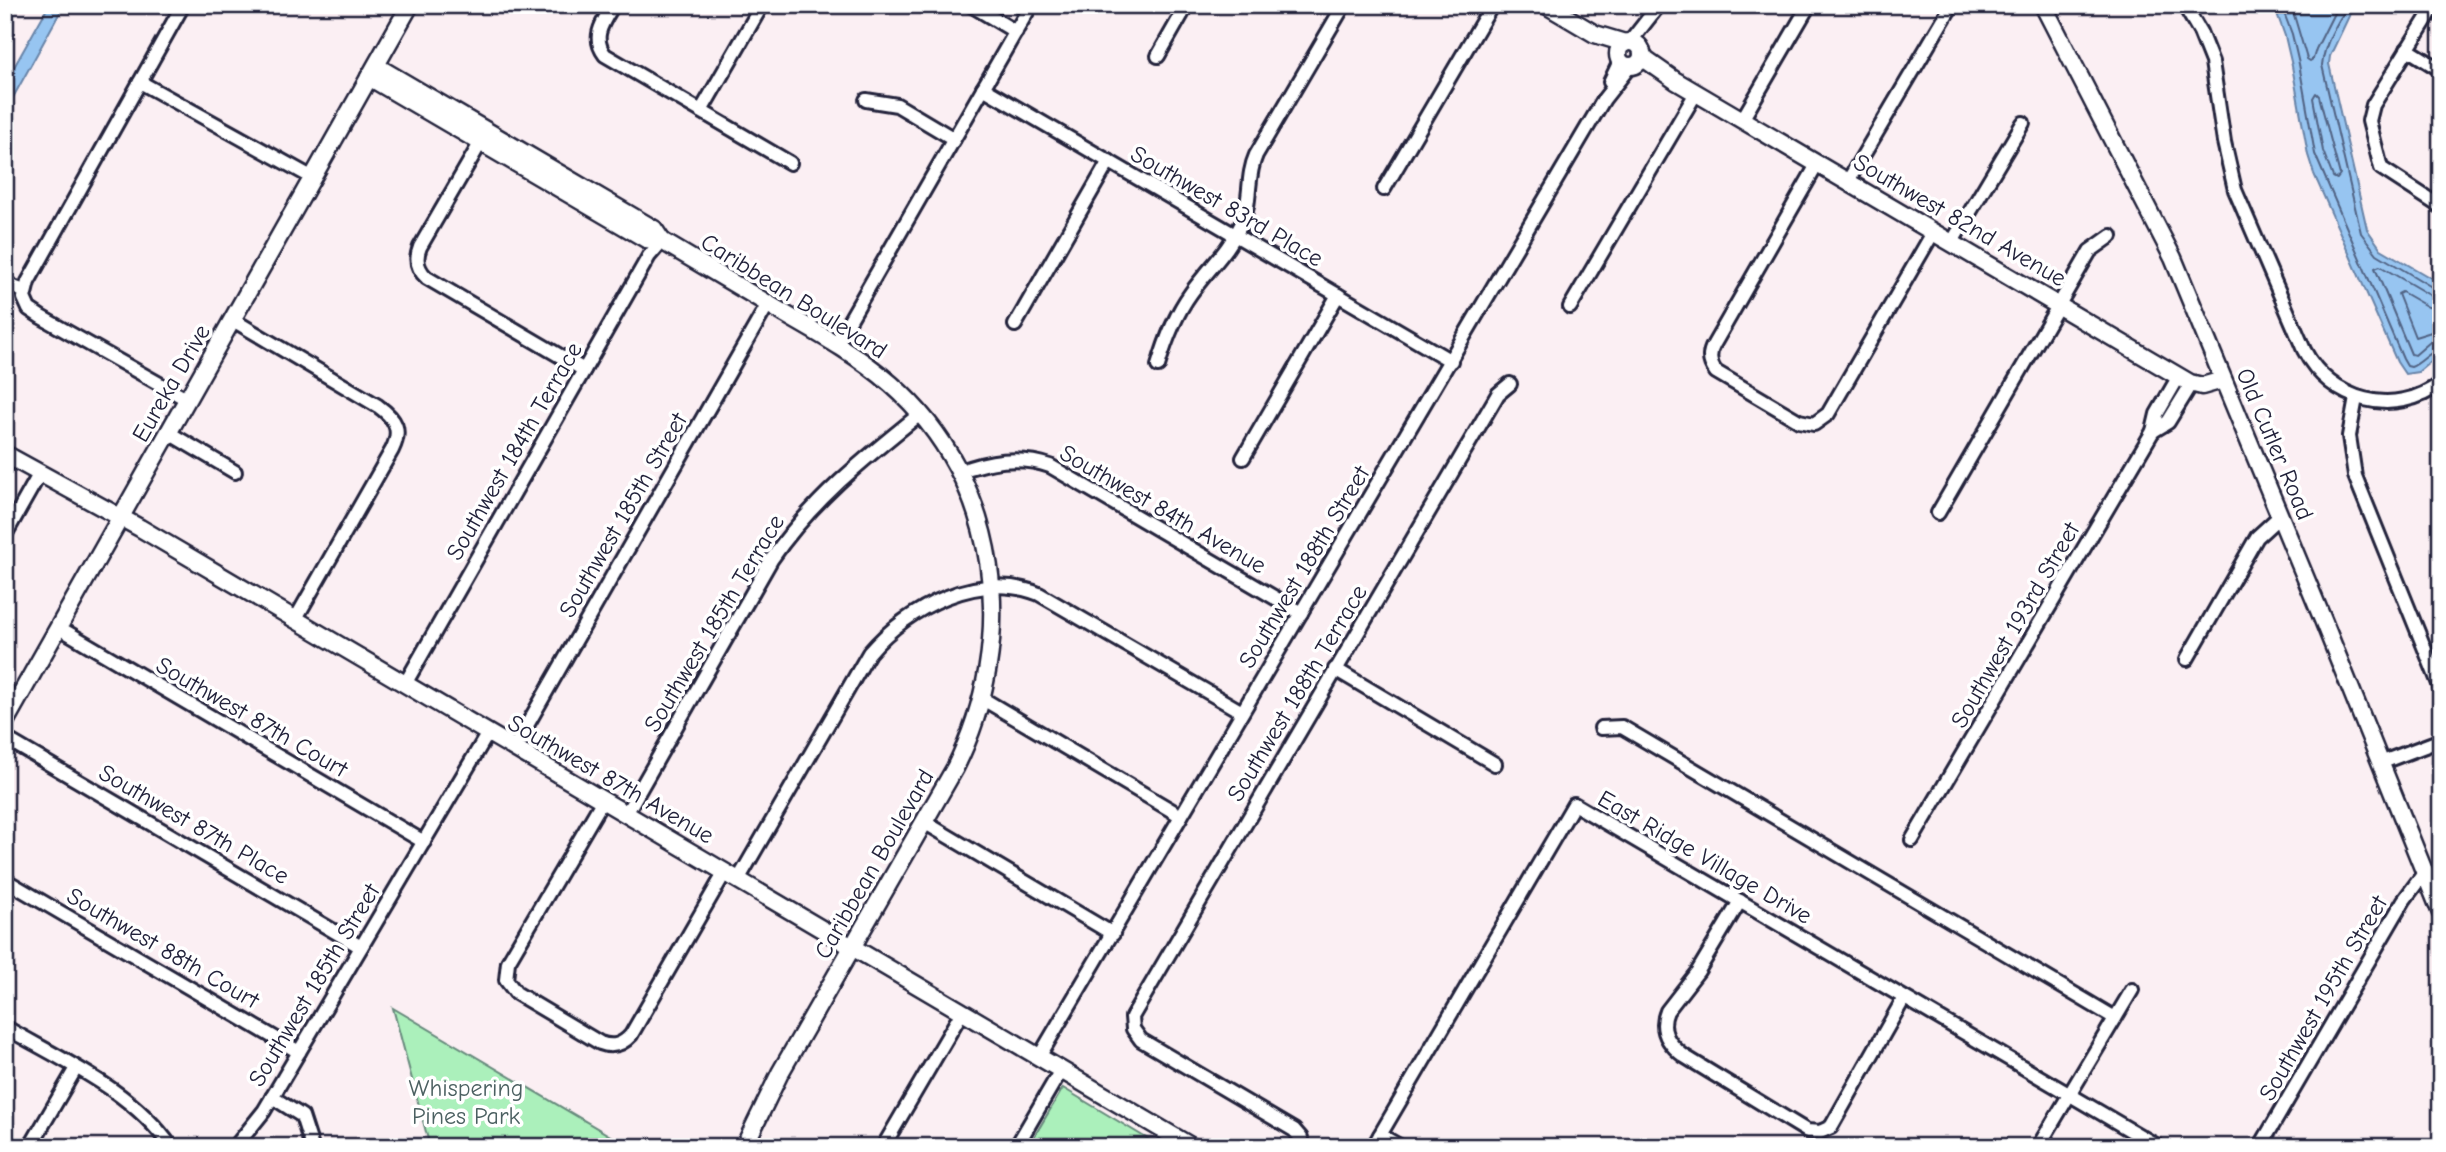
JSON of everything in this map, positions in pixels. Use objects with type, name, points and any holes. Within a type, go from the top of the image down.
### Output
[{"type":"street","points":[[183,5],[24,291],[26,304],[35,314],[188,400]]},
{"type":"street","name":"Eureka Drive","points":[[5,722],[410,5]]},
{"type":"street","points":[[613,5],[598,33],[598,43],[610,58],[790,163]]},
{"type":"street","points":[[701,111],[762,5]]},
{"type":"street","points":[[971,5],[1016,32]]},
{"type":"street","points":[[836,344],[1031,5]]},
{"type":"street","points":[[1158,56],[1187,5]]},
{"type":"street","points":[[1158,366],[1177,314],[1224,253],[1245,214],[1250,171],[1256,155],[1344,5]]},
{"type":"street","points":[[1384,189],[1492,5]]},
{"type":"street","name":"Southwest 82nd Avenue","points":[[1546,5],[1594,34],[1599,40],[1646,60],[1696,93],[2186,380]]},
{"type":"street","name":"Southwest 188th Street","points":[[1039,1057],[1451,361],[1604,99],[1606,89],[1651,24],[1651,18],[1659,5]]},
{"type":"street","points":[[1742,120],[1809,5]]},
{"type":"street","points":[[1848,181],[1952,5]]},
{"type":"street","name":"Old Cutler Road","points":[[2043,5],[2173,258],[2441,913]]},
{"type":"street","points":[[2184,5],[2200,32],[2212,62],[2224,142],[2239,199],[2304,350],[2322,375],[2356,398],[2383,402],[2399,401],[2420,396],[2441,383]]},
{"type":"street","points":[[2435,5],[2369,114],[2381,168],[2441,207]]},
{"type":"street","points":[[2407,49],[2441,70]]},
{"type":"street","name":"Caribbean Boulevard","points":[[372,72],[484,137],[654,229],[662,241],[872,368],[902,394],[946,450],[981,528],[992,589],[993,642],[983,699],[964,750],[768,1095],[744,1147]]},
{"type":"street","points":[[141,82],[313,178]]},
{"type":"street","name":"Southwest 83rd Place","points":[[983,88],[1451,361]]},
{"type":"street","points":[[1570,307],[1696,93]]},
{"type":"street","points":[[866,100],[897,105],[954,139]]},
{"type":"street","points":[[1952,242],[2023,123]]},
{"type":"street","points":[[484,137],[420,247],[416,257],[418,266],[427,278],[584,370]]},
{"type":"street","points":[[1015,325],[1109,161]]},
{"type":"street","points":[[1818,163],[1714,344],[1710,360],[1720,374],[1799,421],[1814,424],[1829,414],[1934,231]]},
{"type":"street","points":[[1938,513],[2090,251],[2111,236]]},
{"type":"street","name":"Southwest 184th Terrace","points":[[405,684],[649,256],[662,241]]},
{"type":"street","points":[[5,284],[24,291]]},
{"type":"street","points":[[1242,458],[1338,295]]},
{"type":"street","name":"Southwest 185th Street","points":[[514,748],[768,304]]},
{"type":"street","points":[[233,320],[378,406],[397,423],[398,436],[392,450],[295,620]]},
{"type":"street","points":[[2186,380],[2202,386],[2223,380]]},
{"type":"street","name":"Southwest 193rd Street","points":[[1912,840],[2153,431],[2154,421],[2161,407],[2186,380]]},
{"type":"street","name":"Southwest 193rd Street","points":[[2153,431],[2163,427],[2174,414],[2186,380]]},
{"type":"street","name":"Southwest 188th Terrace","points":[[1300,1142],[1294,1130],[1141,1040],[1133,1030],[1131,1021],[1135,1009],[1498,394],[1510,384]]},
{"type":"street","points":[[2356,398],[2349,436],[2355,476],[2441,689]]},
{"type":"street","points":[[2161,407],[2174,414]]},
{"type":"street","name":"Southwest 185th Terrace","points":[[626,814],[771,560],[790,533],[822,497],[920,414]]},
{"type":"street","points":[[169,433],[235,472]]},
{"type":"street","name":"Southwest 87th Avenue","points":[[5,454],[120,517],[1192,1147]]},
{"type":"street","name":"Southwest 84th Avenue","points":[[958,472],[1005,460],[1034,461],[1050,466],[1301,613]]},
{"type":"street","points":[[5,535],[40,473]]},
{"type":"street","points":[[2187,659],[2250,547],[2263,530],[2280,516]]},
{"type":"street","points":[[603,800],[508,962],[506,980],[516,993],[600,1042],[617,1045],[631,1035],[858,668],[894,627],[923,609],[960,593],[1016,587],[1039,594],[1242,712]]},
{"type":"street","name":"Southwest 87th Court","points":[[58,627],[424,842]]},
{"type":"street","points":[[1335,670],[1494,764]]},
{"type":"street","points":[[983,699],[1181,816]]},
{"type":"street","points":[[1601,728],[1622,727],[2115,1018]]},
{"type":"street","name":"Southwest 185th Street","points":[[235,1147],[272,1097],[488,733]]},
{"type":"street","name":"Southwest 87th Place","points":[[5,738],[361,947]]},
{"type":"street","points":[[2380,763],[2441,740]]},
{"type":"street","name":"East Ridge Village Drive","points":[[1373,1147],[1574,804],[2159,1147]]},
{"type":"street","points":[[924,822],[1112,934]]},
{"type":"street","name":"Southwest 195th Street","points":[[2260,1147],[2404,901],[2424,873]]},
{"type":"street","name":"Southwest 88th Court","points":[[5,880],[299,1052]]},
{"type":"street","points":[[1740,901],[1698,971],[1676,997],[1664,1022],[1667,1038],[1684,1056],[1801,1128],[1819,1132],[1831,1127],[1839,1117],[1864,1066],[1904,998]]},
{"type":"street","points":[[2038,1147],[2132,990]]},
{"type":"street","points":[[883,1147],[962,1012]]},
{"type":"street","points":[[5,1027],[76,1068],[138,1109],[171,1147]]},
{"type":"street","points":[[30,1147],[76,1068]]},
{"type":"street","points":[[1016,1147],[1061,1070]]},
{"type":"street","points":[[272,1097],[302,1116],[312,1147]]},
{"type":"street","points":[[1380,1135],[1401,1147]]},
{"type":"green space","name":"Whispering Pines Park","points":[[393,1008],[629,1147],[430,1147]]},
{"type":"green space","points":[[1063,1088],[1161,1147],[1028,1147]]},
{"type":"water","points":[[49,5],[64,5],[5,112],[5,83]]},
{"type":"water","points":[[2274,5],[2358,5],[2349,16],[2330,56],[2329,64],[2367,229],[2381,249],[2441,284],[2441,353],[2418,372],[2405,374],[2397,362],[2314,174],[2285,36]]}]
